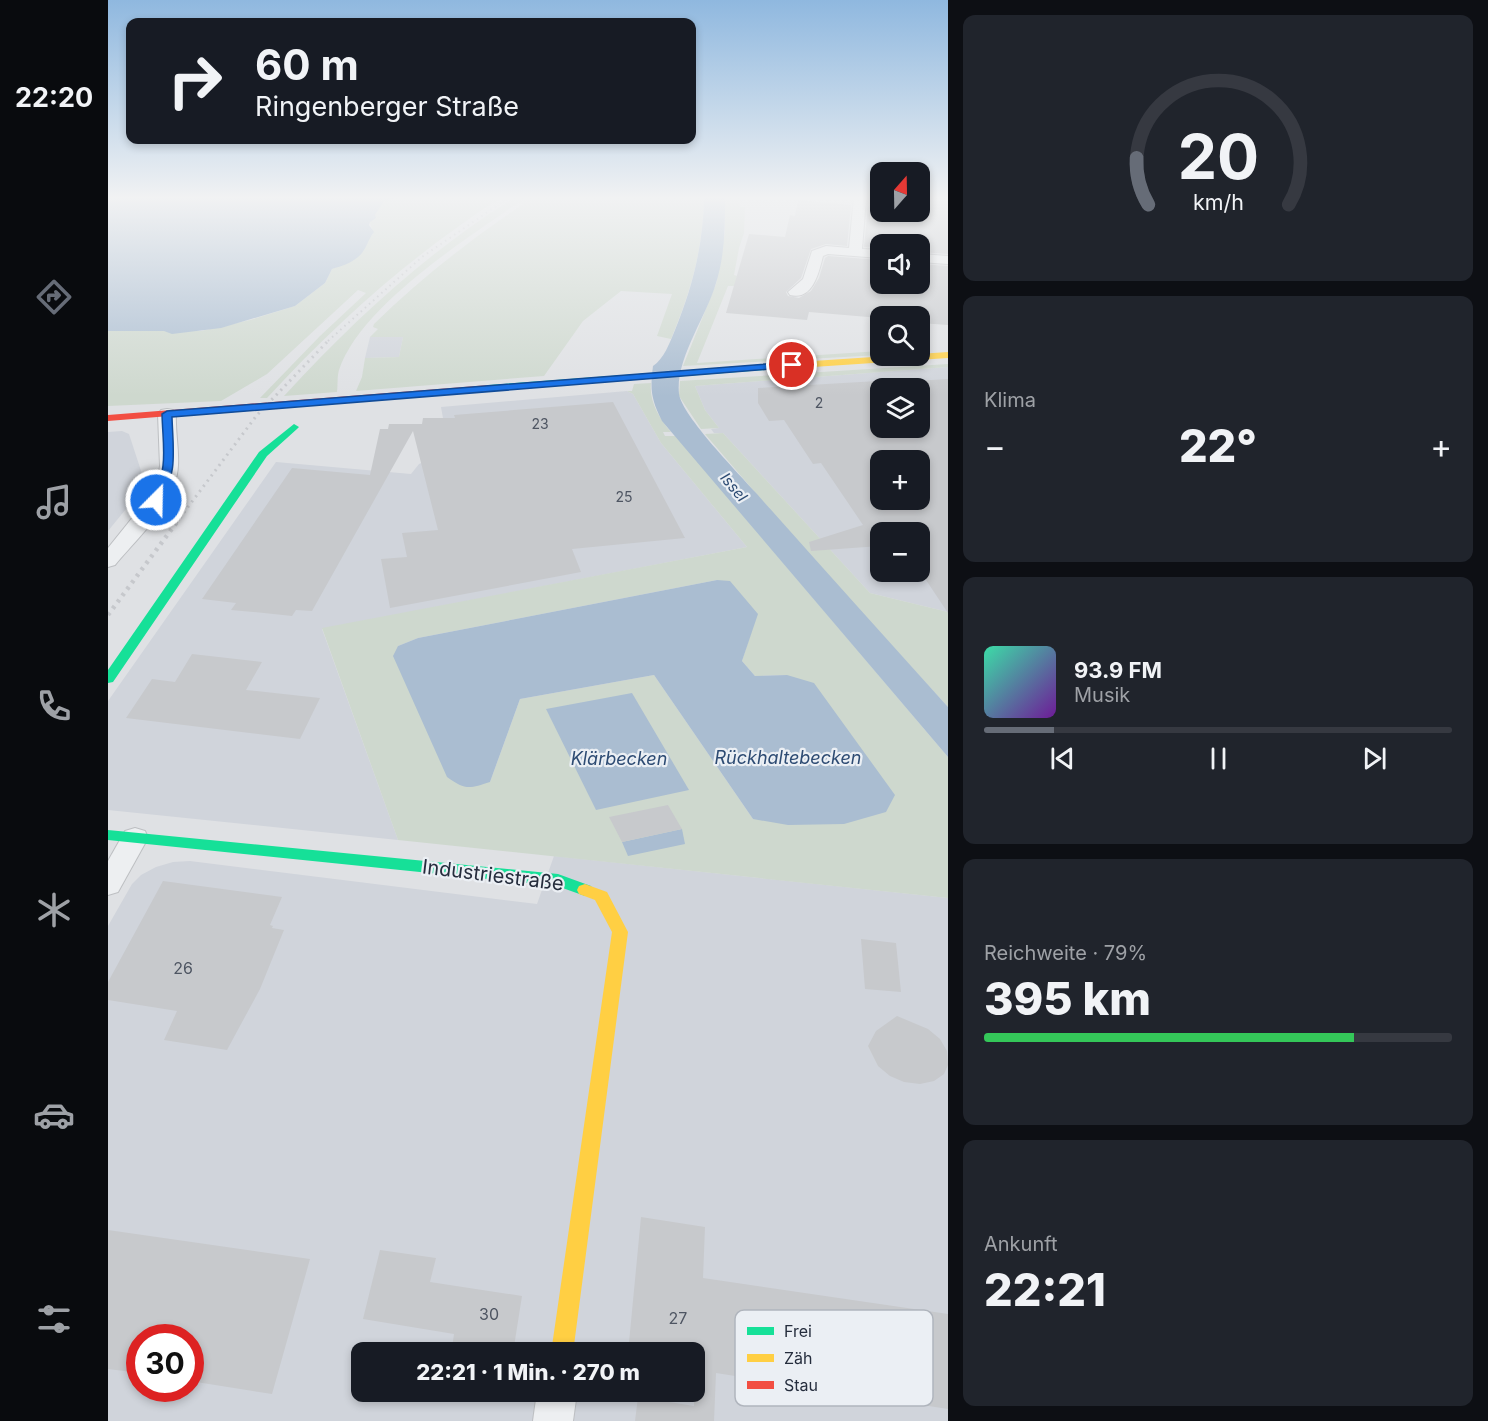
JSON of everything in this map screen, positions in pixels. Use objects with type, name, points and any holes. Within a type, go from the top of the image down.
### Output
[{"type":"street","points":[[795,292],[810,281],[814,264]]},
{"type":"street","points":[[108,418],[948,355]]},
{"type":"street","points":[[108,561],[156,500],[166,483],[169,468],[167,414]]},
{"type":"street","points":[[108,679],[263,454],[294,427]]},
{"type":"street","name":"Industriestraße","points":[[108,835],[558,880],[601,896],[620,932],[564,1342]]},
{"type":"street","points":[[108,885],[135,838]]},
{"type":"street","points":[[553,1421],[556,1402]]},
{"type":"shaded area","points":[[341,264],[408,264],[321,342],[267,398],[260,398],[320,336],[366,293],[358,290],[267,374],[221,401],[108,406],[108,331],[201,331],[250,320],[295,306],[325,283],[332,269]]},
{"type":"shaded area","points":[[432,264],[391,299],[368,323],[351,346],[339,370],[337,392],[284,396],[364,315],[421,265]]},
{"type":"shaded area","points":[[442,264],[696,264],[685,303],[671,339],[657,336],[672,294],[621,291],[583,321],[544,376],[356,391],[362,377],[365,358],[399,357],[403,337],[370,337],[378,329],[373,327],[374,324]]},
{"type":"shaded area","points":[[719,264],[736,264],[735,286],[728,286],[697,363],[870,352],[870,356],[683,366],[716,284]]},
{"type":"shaded area","points":[[370,337],[403,337],[399,357],[365,358]]},
{"type":"shaded area","points":[[948,364],[948,367],[695,386],[705,410],[719,428],[701,429],[679,396],[680,381]]},
{"type":"shaded area","points":[[948,367],[948,612],[870,593],[723,433],[714,433],[711,429],[719,428],[705,410],[695,386]]},
{"type":"shaded area","points":[[651,383],[656,409],[671,432],[663,432],[665,436],[675,436],[680,441],[948,757],[948,898],[398,840],[322,628],[747,547],[661,443],[633,394],[627,391],[632,391],[634,384]],"holes":[[[717,580],[757,614],[742,661],[755,676],[787,675],[753,819],[654,675],[520,699],[490,782],[398,646],[418,638]]]},
{"type":"shaded area","points":[[627,391],[633,394],[661,443],[747,547],[322,629],[398,840],[108,810],[108,701],[276,462],[411,474],[419,464],[438,456],[443,418],[441,407]]},
{"type":"shaded area","points":[[122,431],[129,434],[144,480],[139,493],[108,531],[108,432]]},
{"type":"shaded area","points":[[723,433],[870,593],[948,612],[948,707],[809,555],[705,434]]},
{"type":"shaded area","points":[[554,856],[948,898],[948,1421],[108,1421],[108,926],[132,884],[141,875],[173,862],[190,861],[537,904]]},
{"type":"water","points":[[108,264],[345,264],[332,269],[325,283],[295,306],[221,328],[172,334],[164,331],[108,331]]},
{"type":"water","name":"Issel","points":[[720,264],[712,296],[682,367],[679,394],[683,404],[713,445],[948,707],[948,757],[662,421],[652,394],[653,366],[666,350],[675,330],[696,265]]},
{"type":"water","name":"Rückhaltebecken","points":[[717,580],[730,581],[758,614],[742,661],[755,676],[787,675],[814,683],[895,795],[886,812],[844,824],[788,825],[753,819],[654,675],[520,699],[490,782],[467,787],[447,777],[393,656],[398,646],[418,638]]},
{"type":"water","name":"Klärbecken","points":[[632,693],[689,790],[596,810],[546,709]]},
{"type":"water","points":[[682,829],[685,844],[628,856],[622,842]]},
{"type":"building","points":[[740,264],[806,264],[801,278],[786,292],[788,296],[799,298],[811,291],[819,278],[823,264],[870,264],[870,294],[930,294],[930,265],[948,266],[948,325],[930,324],[930,306],[870,306],[870,317],[809,312],[807,320],[726,313]]},
{"type":"building","points":[[948,379],[948,613],[927,582],[930,582],[930,522],[870,522],[870,547],[811,551],[809,542],[863,525],[821,463],[813,464],[784,420],[769,421],[758,403],[758,388],[870,381],[870,438],[930,438],[930,380]]},
{"type":"building","points":[[613,402],[685,538],[572,549],[581,572],[390,608],[381,559],[407,557],[402,533],[438,530],[413,431],[312,611],[296,610],[292,616],[231,610],[236,603],[202,599],[292,468],[370,475],[380,429],[388,429],[389,424],[422,424],[423,418],[455,418],[454,415]]},
{"type":"building","points":[[192,654],[262,662],[246,690],[320,698],[300,739],[126,718],[152,679],[175,682]]},
{"type":"building","points":[[668,805],[682,829],[622,842],[609,817]]},
{"type":"building","points":[[163,881],[282,897],[270,925],[273,926],[272,928],[284,930],[260,989],[227,1050],[164,1040],[177,1011],[108,1000],[108,982]]},
{"type":"building","points":[[861,939],[896,943],[901,992],[865,989]]},
{"type":"building","points":[[897,1016],[928,1029],[940,1039],[947,1051],[948,1065],[944,1074],[934,1081],[920,1084],[904,1082],[890,1076],[878,1066],[868,1046],[876,1031]]},
{"type":"building","points":[[641,1217],[705,1227],[703,1278],[921,1310],[735,1310],[735,1376],[716,1373],[714,1421],[635,1421],[637,1402],[669,1402],[694,1406],[694,1402],[705,1402],[705,1342],[629,1342]]},
{"type":"building","points":[[108,1230],[310,1259],[272,1394],[204,1383],[204,1324],[126,1324],[126,1371],[108,1369]]},
{"type":"building","points":[[380,1250],[436,1258],[430,1282],[522,1296],[515,1342],[453,1342],[454,1334],[363,1319]]},
{"type":"building","points":[[933,1312],[948,1314],[948,1409],[929,1406],[933,1406]]},
{"type":"railway","points":[[328,341],[414,264]]},
{"type":"railway","points":[[176,523],[257,415],[328,341]]},
{"type":"railway","points":[[108,615],[177,522]]},
{"type":"traffic: fast","points":[[489,388],[813,364]]},
{"type":"traffic: fast","points":[[108,679],[263,454],[294,427]]},
{"type":"traffic: fast","points":[[108,835],[558,880],[585,890]]},
{"type":"traffic: slow","points":[[813,364],[948,355]]},
{"type":"traffic: slow","points":[[564,1342],[620,932],[601,896],[585,890]]},
{"type":"traffic: jam","points":[[108,418],[489,388]]},
{"type":"route","points":[[156,500],[166,483],[169,468],[167,414],[792,365]]}]
